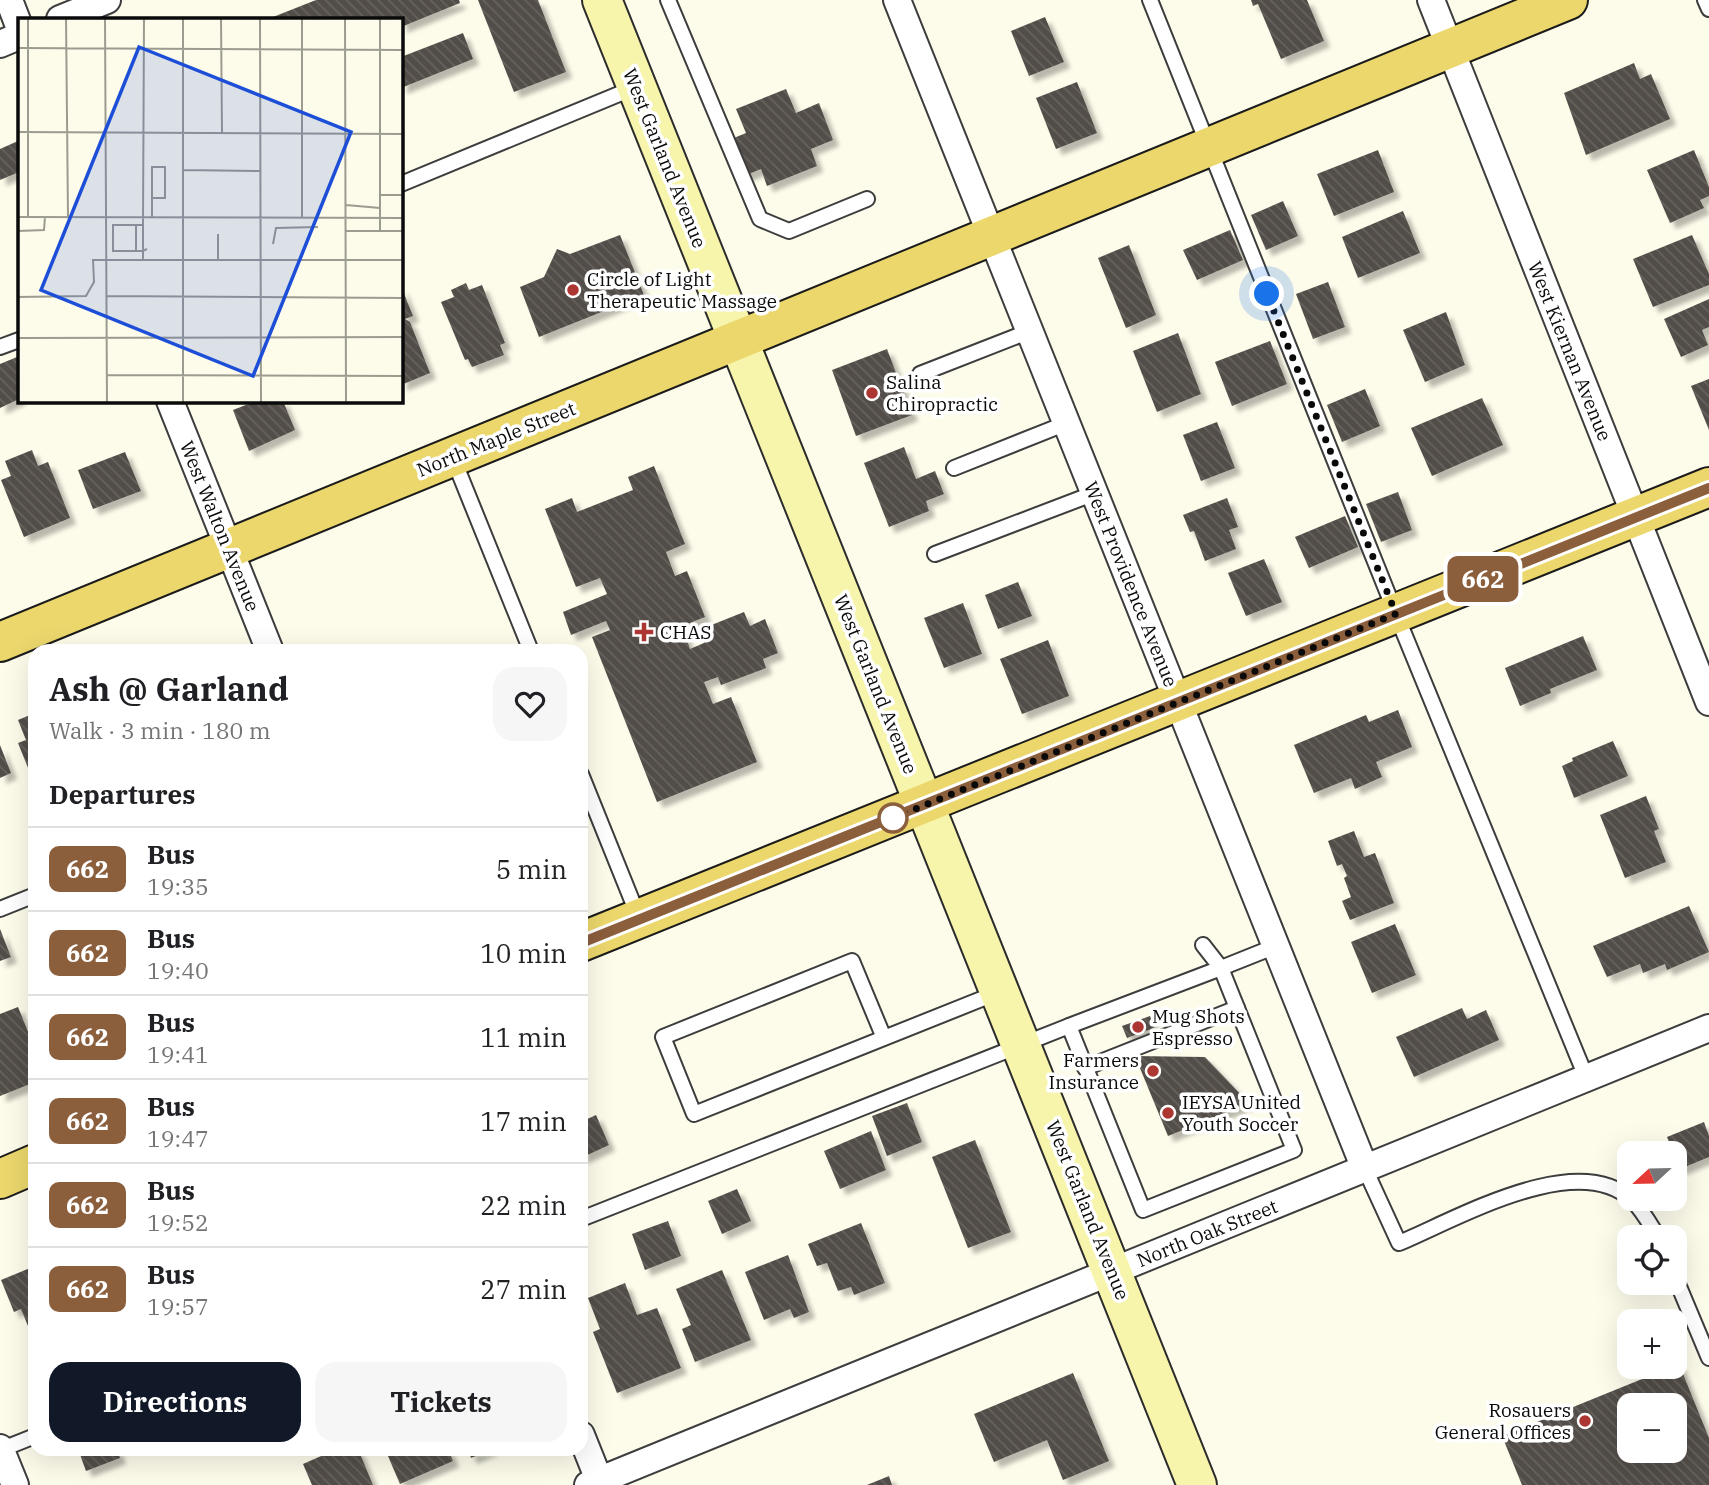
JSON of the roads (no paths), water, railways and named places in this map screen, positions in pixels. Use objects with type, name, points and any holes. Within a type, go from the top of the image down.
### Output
[{"type":"main road","name":"North Maple Street","points":[[0,642],[1568,0]]},
{"type":"main road","points":[[588,940],[1709,487]]},
{"type":"main road","points":[[0,1179],[28,1167]]},
{"type":"street","points":[[9,0],[18,23]]},
{"type":"street","points":[[62,18],[107,0]]},
{"type":"street","name":"West Garland Avenue","points":[[602,0],[1198,1485]]},
{"type":"street","name":"West Providence Avenue","points":[[897,0],[1365,1169]]},
{"type":"street","name":"West Kiernan Avenue","points":[[1431,0],[1709,702]]},
{"type":"street","points":[[0,44],[18,36]]},
{"type":"street","name":"West Walton Avenue","points":[[170,402],[267,644]]},
{"type":"street","name":"North Oak Street","points":[[596,1484],[1709,1028]]},
{"type":"street","points":[[0,1449],[15,1485]]},
{"type":"street","points":[[587,1456],[596,1484]]},
{"type":"lane","points":[[667,0],[760,219],[789,231],[867,199]]},
{"type":"lane","points":[[1150,0],[1396,614],[1586,1077]]},
{"type":"lane","points":[[1705,0],[1709,9]]},
{"type":"lane","points":[[402,184],[637,86]]},
{"type":"lane","points":[[920,374],[1030,331]]},
{"type":"lane","points":[[0,348],[18,340]]},
{"type":"lane","points":[[954,468],[1067,423]]},
{"type":"lane","points":[[453,457],[528,644]]},
{"type":"lane","points":[[935,554],[1095,493]]},
{"type":"lane","points":[[588,792],[639,919]]},
{"type":"lane","points":[[0,909],[28,898]]},
{"type":"lane","points":[[1069,1026],[1143,1210],[1294,1150],[1221,968],[1203,945]]},
{"type":"lane","points":[[588,1216],[1276,946]]},
{"type":"lane","points":[[884,1038],[852,961],[663,1037],[694,1114],[1000,992]]},
{"type":"lane","points":[[1085,1068],[1237,1007]]},
{"type":"lane","points":[[1365,1169],[1399,1243],[1530,1188],[1565,1182],[1598,1183],[1619,1192],[1633,1201],[1650,1225]]},
{"type":"lane","points":[[1682,1295],[1709,1359]]},
{"type":"lane","points":[[0,1449],[28,1439]]},
{"type":"place","name":"Circle of Light Therapeutic Massage","points":[[573,290]]},
{"type":"place","name":"Salina Chiropractic","points":[[872,393]]},
{"type":"place","name":"CHAS","points":[[644,632]]},
{"type":"place","name":"Mug Shots Espresso","points":[[1138,1027]]},
{"type":"place","name":"Farmers Insurance","points":[[1153,1071]]},
{"type":"place","name":"IEYSA United Youth Soccer","points":[[1168,1113]]},
{"type":"place","name":"Rosauers General Offices","points":[[1585,1421]]}]
